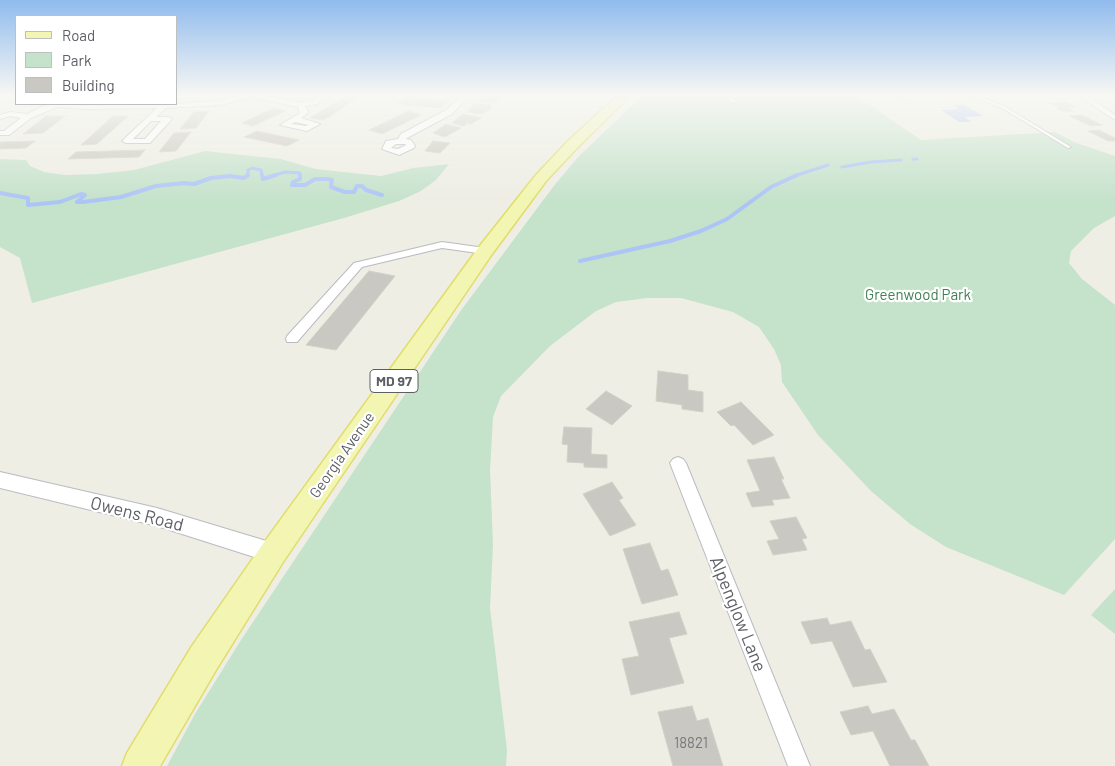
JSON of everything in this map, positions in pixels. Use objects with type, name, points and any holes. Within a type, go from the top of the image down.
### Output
[{"type":"main road","name":"Georgia Avenue","points":[[140,766],[204,658],[273,553],[485,251],[550,168],[588,130]]},
{"type":"street","points":[[138,130],[126,141],[147,141],[157,130]]},
{"type":"street","points":[[401,141],[404,136],[416,130]]},
{"type":"street","points":[[292,339],[348,273],[358,265],[428,246],[442,245],[485,251]]},
{"type":"street","name":"Alpenglow Lane","points":[[678,463],[799,766]]},
{"type":"street","name":"Owens Road","points":[[0,480],[157,517],[273,553]]},
{"type":"lane","points":[[1041,130],[1069,147]]},
{"type":"green space","name":"Greenwood Park","points":[[606,130],[906,130],[921,140],[1055,132],[1074,142],[1115,156],[1115,216],[1094,228],[1071,251],[1069,263],[1082,279],[1115,305],[1115,539],[1064,595],[946,547],[910,524],[871,491],[818,435],[782,382],[781,365],[774,349],[759,327],[733,312],[681,298],[647,298],[616,302],[596,311],[550,346],[501,396],[493,417],[490,470],[493,545],[490,608],[507,750],[506,766],[167,766],[195,714],[241,640],[462,309],[556,183],[580,155]]},
{"type":"green space","points":[[205,151],[281,159],[316,169],[381,176],[413,168],[449,164],[436,180],[421,191],[399,201],[344,218],[32,303],[20,258],[0,247],[0,159],[26,160],[30,166],[44,172],[65,175],[97,174],[134,170]]},
{"type":"green space","points":[[1115,589],[1115,634],[1091,615]]},
{"type":"building","points":[[28,130],[47,130],[43,133],[23,134]]},
{"type":"building","points":[[98,130],[113,130],[97,144],[81,145]]},
{"type":"building","points":[[370,130],[391,130],[382,134]]},
{"type":"building","points":[[438,130],[458,130],[445,137],[433,133]]},
{"type":"building","points":[[1099,130],[1115,138],[1115,141],[1108,141],[1088,131]]},
{"type":"building","points":[[257,131],[299,140],[287,146],[244,137]]},
{"type":"building","points":[[191,132],[176,151],[159,152],[174,133]]},
{"type":"building","points":[[35,141],[26,148],[0,149],[0,142]]},
{"type":"building","points":[[433,141],[450,143],[440,153],[425,151]]},
{"type":"building","points":[[145,150],[139,157],[68,159],[76,152]]},
{"type":"building","points":[[369,271],[395,276],[336,350],[306,345]]},
{"type":"building","points":[[658,371],[688,375],[688,390],[703,392],[703,412],[682,409],[682,405],[656,401]]},
{"type":"building","points":[[606,391],[632,406],[612,425],[586,409]]},
{"type":"building","points":[[741,402],[774,435],[753,445],[734,425],[731,426],[717,412]]},
{"type":"building","points":[[564,427],[592,428],[591,454],[607,455],[607,468],[584,467],[584,463],[567,462],[568,445],[562,444]]},
{"type":"building","points":[[774,457],[790,498],[772,500],[774,505],[752,507],[746,493],[760,491],[747,460]]},
{"type":"building","points":[[612,482],[623,498],[619,500],[636,525],[610,536],[583,494]]},
{"type":"building","points":[[796,517],[807,538],[802,539],[807,550],[773,555],[767,541],[779,539],[770,521]]},
{"type":"building","points":[[650,543],[661,571],[668,569],[678,595],[642,604],[623,549]]},
{"type":"building","points":[[679,612],[687,634],[669,638],[684,683],[631,695],[622,659],[639,656],[629,622]]},
{"type":"building","points":[[827,618],[830,625],[851,621],[865,650],[870,649],[887,682],[853,687],[832,641],[811,644],[801,622]]},
{"type":"building","points":[[692,706],[697,721],[708,718],[723,766],[673,766],[658,712]]},
{"type":"building","points":[[868,706],[872,714],[894,709],[911,740],[915,740],[929,766],[890,766],[873,731],[851,735],[840,712]]},
{"type":"waterway","points":[[842,167],[871,162],[901,160]]},
{"type":"waterway","points":[[797,175],[828,165]]},
{"type":"waterway","points":[[248,175],[248,170],[252,168],[261,170],[262,176]]},
{"type":"waterway","points":[[272,176],[285,172],[300,173],[300,179],[293,182],[292,185],[305,185],[315,179],[328,179],[332,180],[331,187],[345,192],[354,192],[357,186],[362,186],[366,190],[382,195]]},
{"type":"waterway","points":[[230,176],[244,178],[248,175]]},
{"type":"waterway","points":[[262,175],[263,179],[276,175]]},
{"type":"waterway","points":[[580,261],[670,241],[701,231],[727,219],[771,187],[797,175]]},
{"type":"waterway","points":[[0,193],[28,198],[28,205],[60,202],[81,194],[85,195],[77,202],[83,202],[121,197],[156,186],[184,183],[194,184],[211,178],[230,176]]}]
